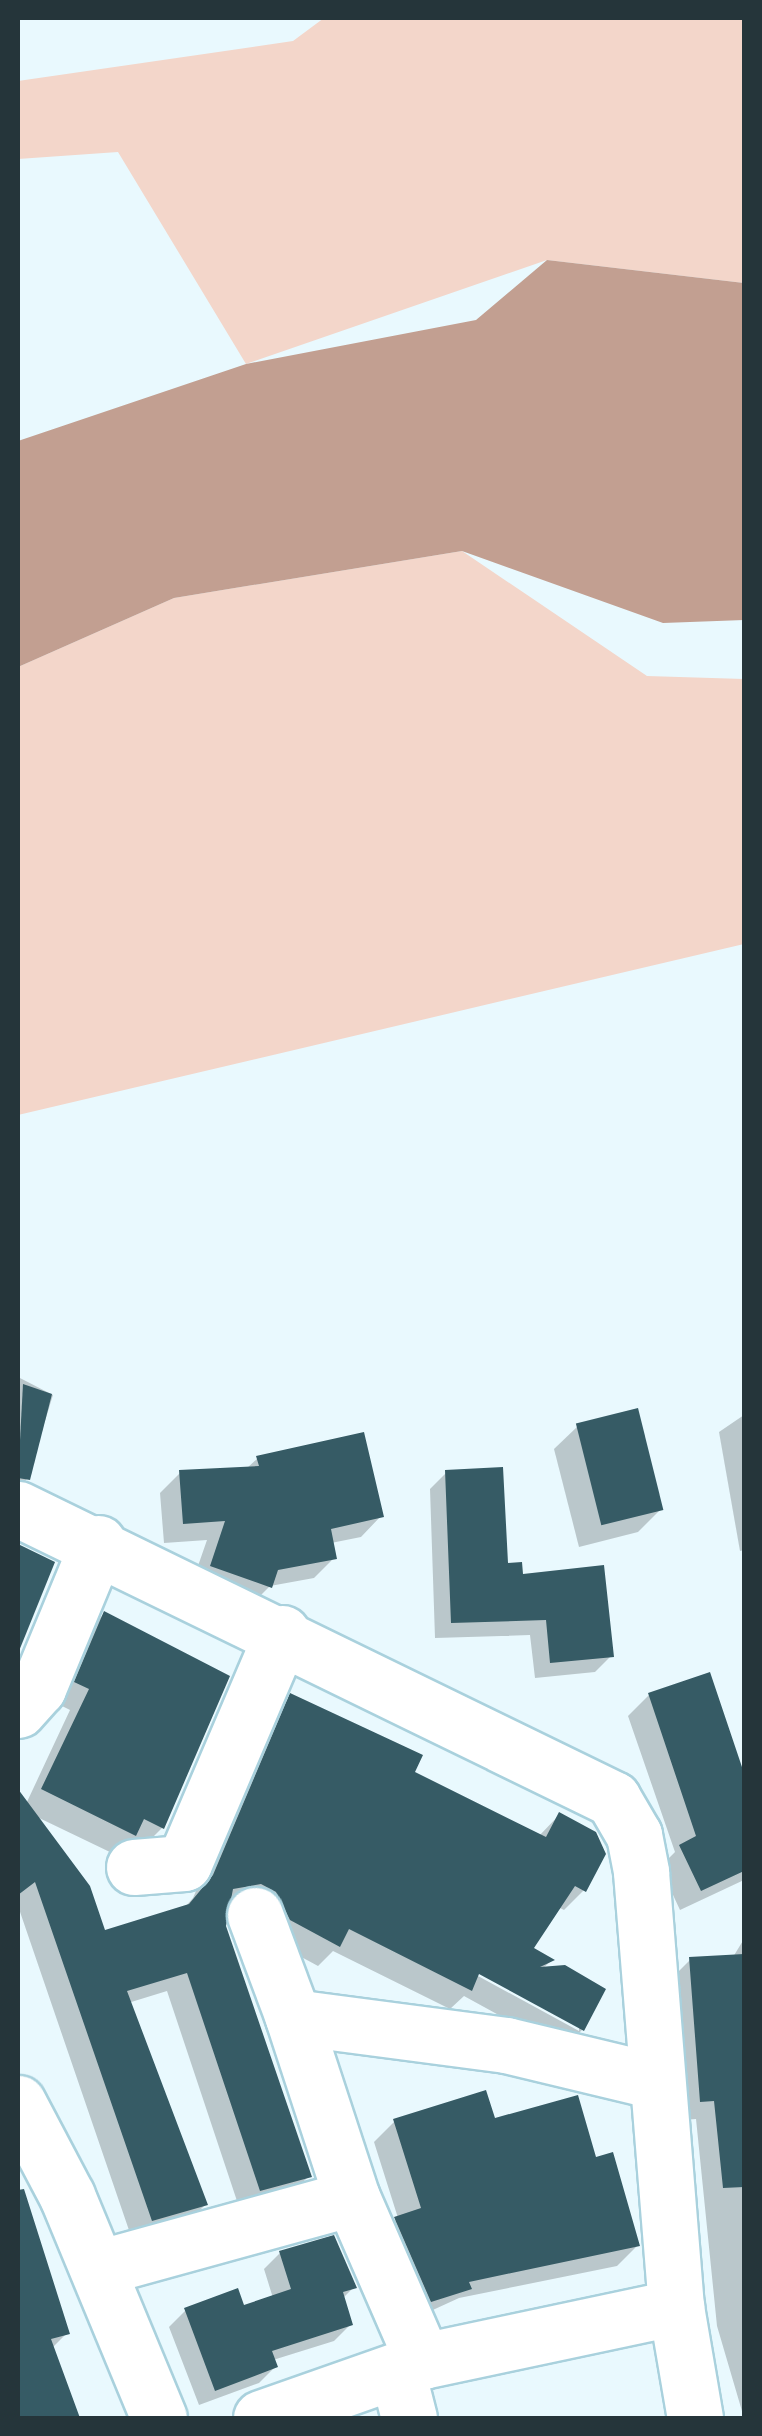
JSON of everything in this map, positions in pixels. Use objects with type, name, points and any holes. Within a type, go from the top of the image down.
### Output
[{"type":"street","points":[[18,1509],[282,1632],[612,1799],[634,1835],[642,1872],[676,2307],[695,2418]]},
{"type":"street","points":[[18,1710],[38,1688],[98,1544]]},
{"type":"street","points":[[134,1867],[184,1863],[282,1632]]},
{"type":"street","points":[[255,1915],[293,2016],[410,2383]]},
{"type":"street","points":[[293,2016],[506,2045],[656,2081]]},
{"type":"street","points":[[18,2103],[98,2268],[158,2418]]},
{"type":"street","points":[[98,2268],[352,2198]]},
{"type":"street","points":[[260,2418],[410,2383],[676,2307]]},
{"type":"shaded area","points":[[324,18],[744,18],[744,283],[547,260],[246,364],[118,152],[18,159],[18,81],[293,41]]},
{"type":"shaded area","points":[[547,260],[744,283],[744,620],[663,623],[462,551],[174,598],[18,667],[18,441],[246,364],[476,320]]},
{"type":"shaded area","points":[[462,551],[647,676],[744,679],[744,944],[18,1115],[18,667],[174,598]]},
{"type":"building","points":[[23,1384],[52,1394],[30,1480],[18,1478]]},
{"type":"building","points":[[638,1408],[663,1510],[601,1525],[576,1423]]},
{"type":"building","points":[[364,1432],[384,1517],[331,1529],[337,1559],[278,1570],[272,1588],[210,1566],[225,1521],[183,1524],[179,1470],[259,1466],[256,1456]]},
{"type":"building","points":[[503,1467],[508,1563],[522,1562],[523,1574],[604,1565],[614,1657],[550,1663],[546,1620],[451,1623],[445,1470]]},
{"type":"building","points":[[18,1544],[55,1562],[19,1651],[18,1650]]},
{"type":"building","points":[[104,1611],[230,1676],[164,1829],[144,1819],[136,1836],[41,1789],[89,1689],[74,1682]]},
{"type":"building","points":[[710,1672],[744,1773],[744,1871],[701,1891],[679,1845],[696,1836],[648,1693]]},
{"type":"building","points":[[290,1693],[423,1755],[415,1772],[546,1837],[559,1812],[596,1832],[606,1854],[586,1892],[575,1886],[534,1948],[555,1960],[540,1967],[565,1965],[606,1989],[584,2031],[479,1974],[472,1991],[349,1929],[340,1947],[290,1920],[276,1892],[261,1884],[233,1889],[226,1926],[312,2177],[260,2191],[187,1973],[127,1991],[208,2205],[152,2221],[35,1882],[18,1895],[18,1789],[90,1886],[105,1930],[189,1904],[213,1875]]},
{"type":"building","points":[[744,1954],[744,2187],[723,2188],[714,2101],[700,2102],[689,1957]]},
{"type":"building","points":[[486,2090],[495,2118],[578,2095],[596,2157],[613,2152],[640,2246],[469,2282],[472,2289],[431,2302],[394,2217],[421,2208],[393,2119]]},
{"type":"building","points":[[24,2189],[70,2334],[51,2339],[80,2418],[18,2418],[18,2190]]},
{"type":"building","points":[[334,2235],[357,2288],[343,2292],[353,2325],[272,2351],[278,2367],[215,2391],[184,2308],[238,2288],[244,2305],[291,2289],[279,2251]]}]
